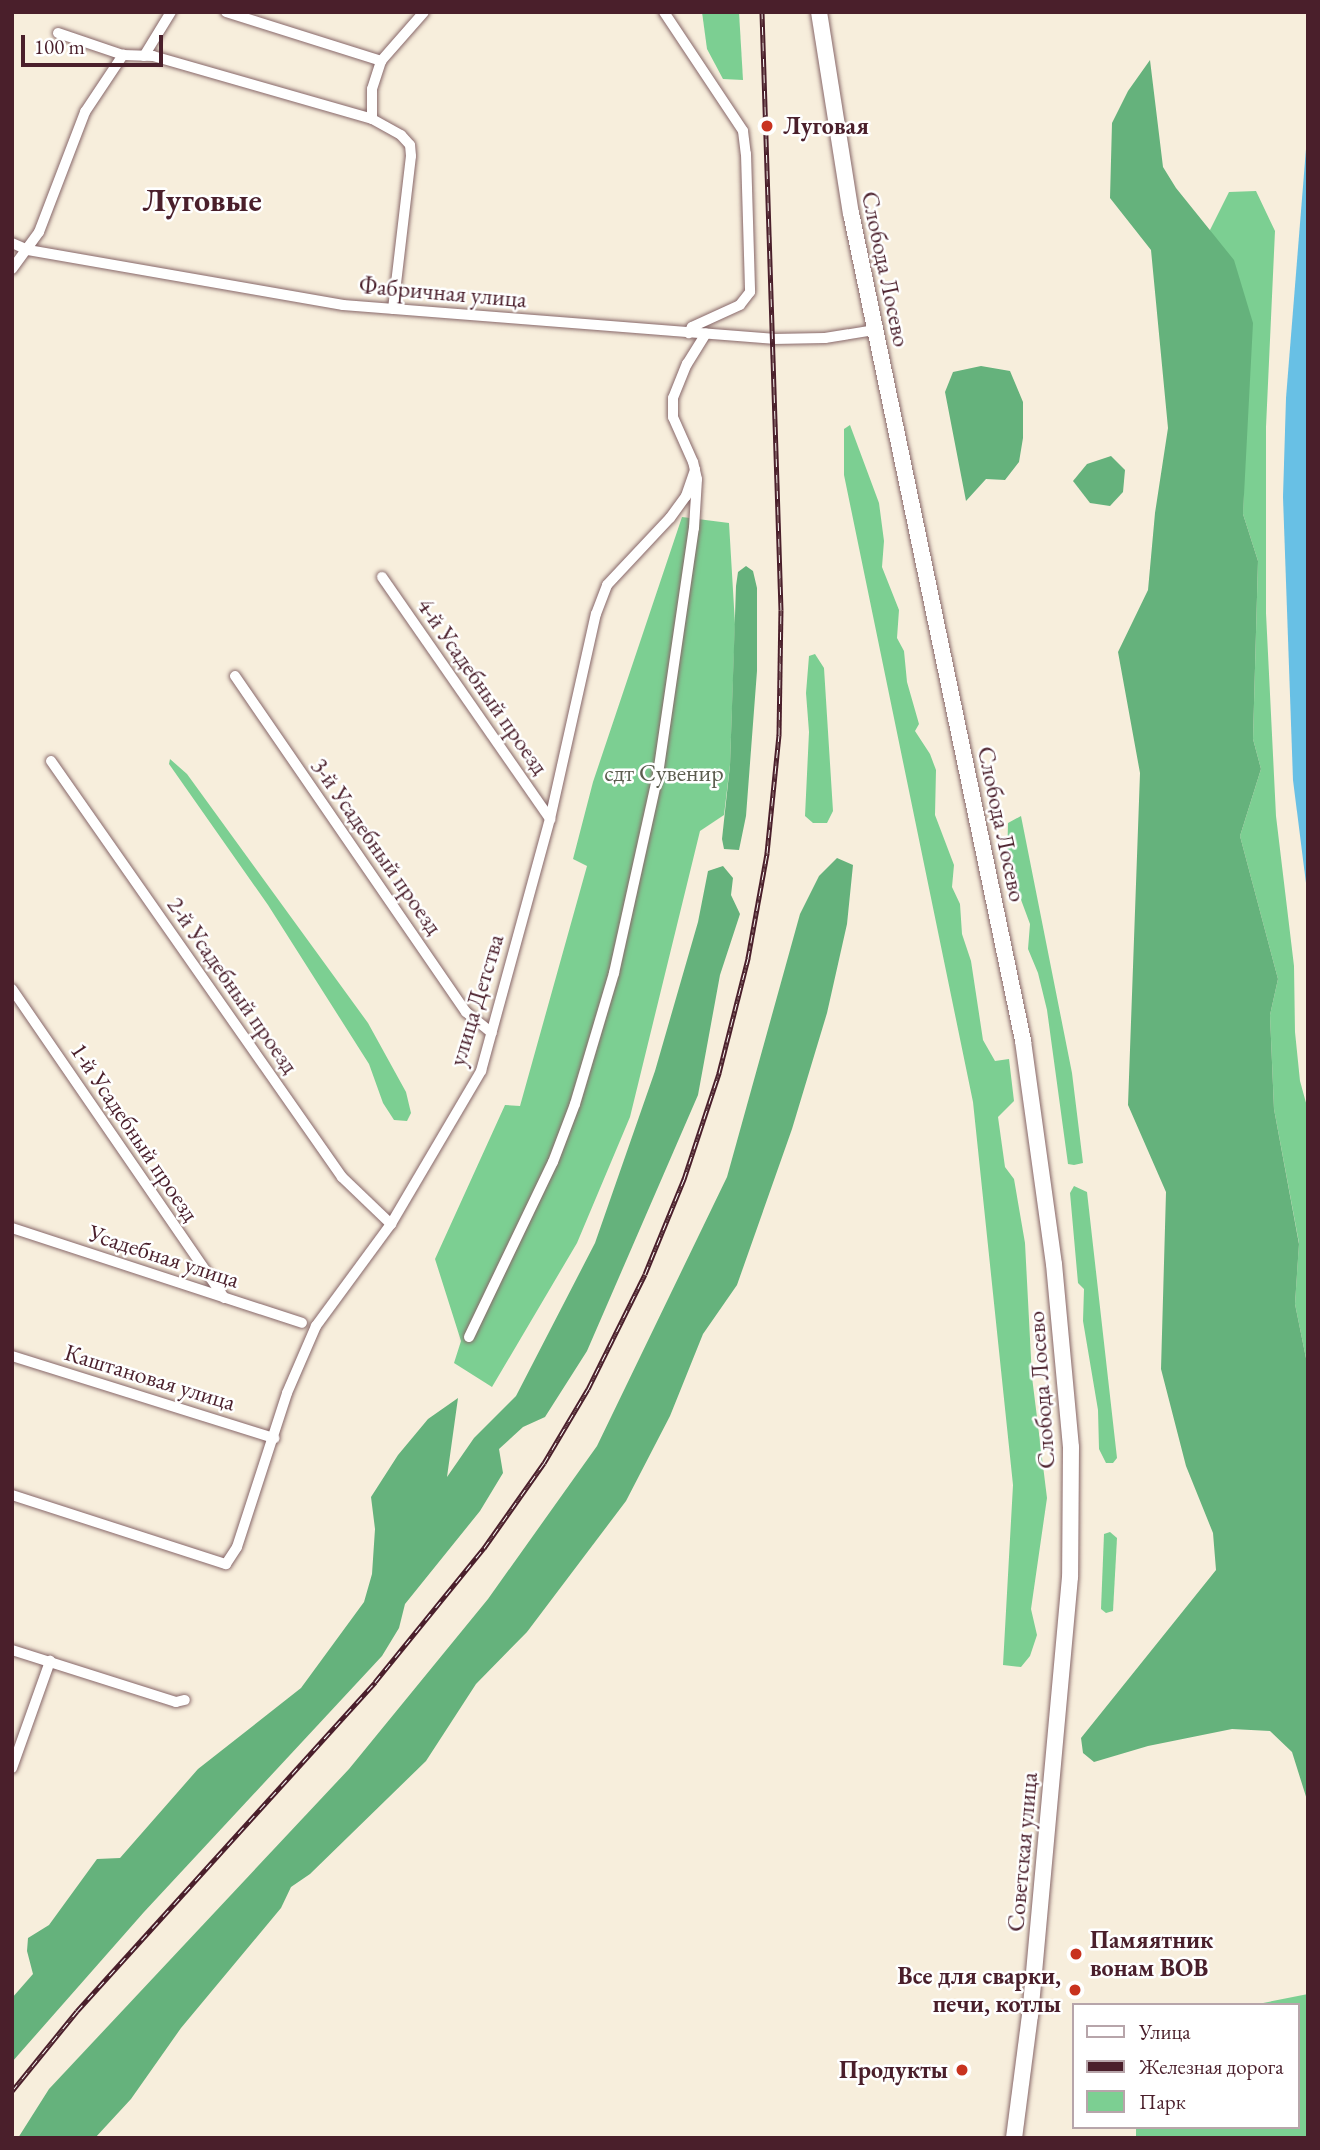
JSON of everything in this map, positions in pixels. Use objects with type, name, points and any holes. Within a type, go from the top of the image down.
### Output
[{"type":"main road","name":"Слобода Лосево","points":[[819,12],[845,182],[980,823],[1025,1054],[1054,1264],[1071,1447],[1070,1577],[1063,1653]]},
{"type":"main road","name":"Советская улица","points":[[1014,2138],[1030,2015],[1063,1653]]},
{"type":"street","points":[[144,55],[171,12]]},
{"type":"street","points":[[226,12],[381,61]]},
{"type":"street","points":[[372,119],[372,89],[381,61],[424,12]]},
{"type":"street","points":[[664,12],[743,131],[746,155],[750,292],[740,305],[692,327],[689,333]]},
{"type":"street","points":[[58,33],[123,55],[144,55],[372,119],[401,135],[410,145],[393,309]]},
{"type":"street","points":[[12,269],[39,232],[85,111],[123,55]]},
{"type":"street","name":"Фабричная улица","points":[[12,243],[28,250],[343,305],[778,339],[825,338],[875,331]]},
{"type":"street","points":[[469,1337],[553,1162],[575,1104],[614,973],[658,774],[680,645],[698,495],[695,470],[673,417],[673,398],[687,364],[706,333]]},
{"type":"street","name":"улица Детства","points":[[12,1495],[226,1564],[237,1547],[287,1393],[316,1326],[391,1224],[481,1070],[550,818],[596,614],[607,585],[670,518],[686,496],[695,470]]},
{"type":"street","name":"4-й Усадебный проезд","points":[[382,577],[550,818]]},
{"type":"street","name":"3-й Усадебный проезд","points":[[235,676],[466,1012],[492,1033]]},
{"type":"street","name":"2-й Усадебный проезд","points":[[51,761],[342,1177],[391,1224]]},
{"type":"street","name":"1-й Усадебный проезд","points":[[12,989],[224,1298]]},
{"type":"street","name":"Усадебная улица","points":[[12,1228],[302,1323]]},
{"type":"street","name":"Каштановая улица","points":[[12,1356],[274,1438]]},
{"type":"street","points":[[12,1650],[176,1702],[185,1700]]},
{"type":"street","points":[[12,1768],[50,1661]]},
{"type":"green space","points":[[702,12],[739,12],[743,80],[723,79],[707,49]]},
{"type":"green space","points":[[1150,60],[1163,167],[1176,188],[1234,260],[1253,323],[1243,514],[1258,561],[1253,739],[1261,769],[1240,836],[1278,979],[1270,1015],[1274,1109],[1299,1244],[1295,1304],[1308,1368],[1308,1803],[1292,1752],[1270,1731],[1232,1729],[1148,1746],[1094,1762],[1083,1753],[1081,1738],[1216,1570],[1213,1533],[1186,1466],[1161,1369],[1166,1192],[1128,1105],[1140,773],[1118,652],[1148,590],[1155,513],[1168,428],[1151,250],[1110,198],[1112,123],[1128,91]]},
{"type":"green space","points":[[1256,191],[1275,231],[1266,427],[1266,613],[1276,816],[1294,966],[1295,1032],[1300,1081],[1308,1110],[1308,1368],[1295,1304],[1299,1243],[1274,1109],[1270,1015],[1278,979],[1240,836],[1261,769],[1253,739],[1258,561],[1243,514],[1244,482],[1210,230],[1229,192]]},
{"type":"green space","points":[[981,366],[1010,371],[1023,402],[1023,438],[1019,462],[1005,480],[986,479],[966,501],[945,392],[953,372]]},
{"type":"green space","points":[[850,425],[879,503],[884,541],[882,567],[899,610],[897,638],[904,651],[907,682],[919,724],[915,731],[930,754],[936,770],[935,815],[954,865],[952,887],[960,904],[962,934],[971,961],[983,1040],[995,1061],[1009,1059],[1014,1101],[998,1117],[1005,1167],[1014,1179],[1025,1243],[1032,1377],[1047,1498],[1031,1609],[1037,1635],[1030,1656],[1021,1667],[1003,1665],[1013,1485],[973,1102],[844,475],[844,429]]},
{"type":"green space","points":[[1111,456],[1125,470],[1123,492],[1110,506],[1090,503],[1073,481],[1087,464]]},
{"type":"green space","name":"сдт Сувенир","points":[[682,517],[729,523],[735,624],[730,765],[724,815],[700,831],[630,1117],[577,1243],[492,1387],[454,1363],[461,1341],[435,1259],[505,1105],[520,1106],[587,866],[573,859],[593,782]]},
{"type":"green space","points":[[746,566],[753,571],[757,588],[757,671],[746,816],[739,850],[724,849],[722,839],[730,765],[736,586],[738,572]]},
{"type":"green space","points":[[815,654],[824,668],[833,811],[827,823],[813,823],[805,816],[809,732],[806,693],[809,656]]},
{"type":"green space","points":[[170,759],[187,774],[368,1023],[406,1092],[411,1113],[407,1121],[394,1120],[383,1103],[369,1064],[268,905],[169,764]]},
{"type":"green space","points":[[1021,816],[1072,1073],[1083,1163],[1074,1165],[1068,1164],[1047,1010],[1038,973],[1028,949],[1030,924],[1007,862],[1008,823]]},
{"type":"green space","points":[[837,858],[853,865],[847,924],[827,1013],[792,1129],[737,1285],[703,1334],[670,1416],[626,1501],[527,1632],[476,1684],[426,1761],[310,1874],[291,1887],[281,1908],[181,2028],[131,2099],[95,2138],[18,2138],[49,2089],[349,1769],[488,1599],[597,1446],[727,1177],[800,914],[819,876]]},
{"type":"green space","points":[[723,866],[733,878],[731,895],[740,914],[720,975],[698,1095],[587,1351],[545,1417],[523,1427],[499,1449],[503,1473],[480,1511],[405,1604],[399,1628],[382,1656],[144,1912],[12,2062],[12,1998],[33,1974],[27,1951],[28,1938],[49,1925],[97,1859],[120,1858],[198,1769],[301,1688],[364,1602],[372,1574],[375,1529],[371,1497],[398,1455],[428,1419],[458,1398],[447,1477],[474,1438],[516,1396],[595,1243],[655,1071],[698,922],[708,871]]},
{"type":"green space","points":[[1074,1186],[1087,1192],[1117,1458],[1113,1463],[1106,1463],[1099,1449],[1098,1410],[1083,1321],[1084,1289],[1078,1283],[1070,1193]]},
{"type":"green space","points":[[1110,1532],[1117,1538],[1113,1611],[1106,1613],[1101,1609],[1104,1534]]},
{"type":"green space","points":[[1308,1994],[1308,2138],[1136,2138],[1136,2129],[1299,2129],[1299,2003],[1263,2003]]},
{"type":"water","points":[[1308,124],[1308,899],[1293,780],[1283,497],[1286,398]]},
{"type":"railway","points":[[12,2091],[77,2011],[375,1682],[484,1548],[544,1463],[588,1389],[645,1274],[684,1179],[719,1073],[748,958],[767,853],[779,735],[781,610],[762,12]]},
{"type":"place","name":"Луговая","points":[[767,126]]},
{"type":"place","name":"Памяятник вонам ВОВ","points":[[1076,1954]]},
{"type":"place","name":"Все для сварки, печи, котлы","points":[[1075,1990]]},
{"type":"place","name":"Продукты","points":[[962,2070]]},
{"type":"district","name":"Луговые","points":[[202,200]]}]
